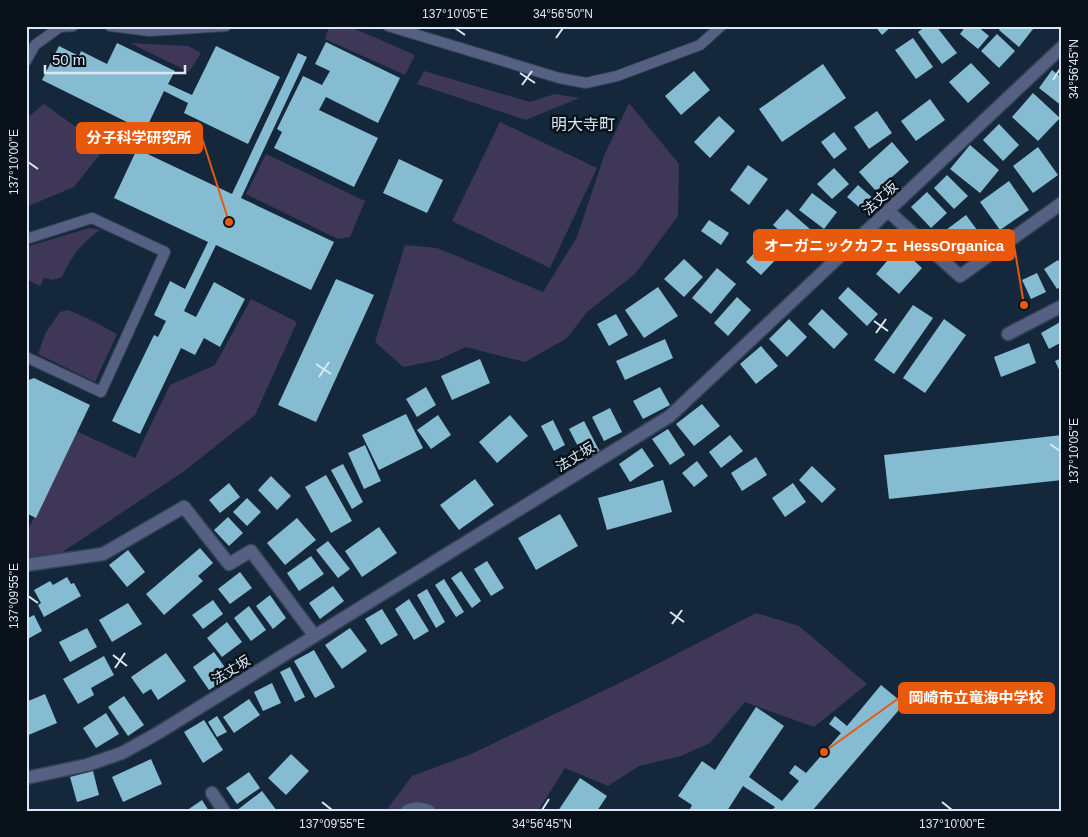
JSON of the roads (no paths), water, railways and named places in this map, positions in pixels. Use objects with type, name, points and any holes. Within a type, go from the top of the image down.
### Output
[{"type":"street","name":"法丈坂","points":[[26,778],[87,764],[122,753],[158,733],[670,416],[1062,47]]},
{"type":"street","points":[[888,211],[960,276],[1062,203]]},
{"type":"street","points":[[1008,334],[1062,306]]},
{"type":"street","points":[[26,565],[103,554],[184,507],[229,564],[251,551],[314,635]]},
{"type":"street","points":[[212,793],[224,811]]},
{"type":"street","points":[[407,811],[412,808],[422,808],[429,811]]},
{"type":"lane","points":[[26,61],[35,45],[60,27],[73,26]]},
{"type":"lane","points":[[110,26],[149,31],[226,26]]},
{"type":"lane","points":[[388,26],[559,78],[586,83],[617,76],[700,45],[721,26]]},
{"type":"lane","points":[[26,239],[92,218],[165,252],[101,392],[26,357]]},
{"type":"place","name":"分子科学研究所","points":[[229,222]]},
{"type":"place","name":"オーガニックカフェ HessOrganica","points":[[1024,305]]},
{"type":"place","name":"岡崎市立竜海中学校","points":[[824,752]]},
{"type":"district","name":"明大寺町","points":[[583,124]]}]
